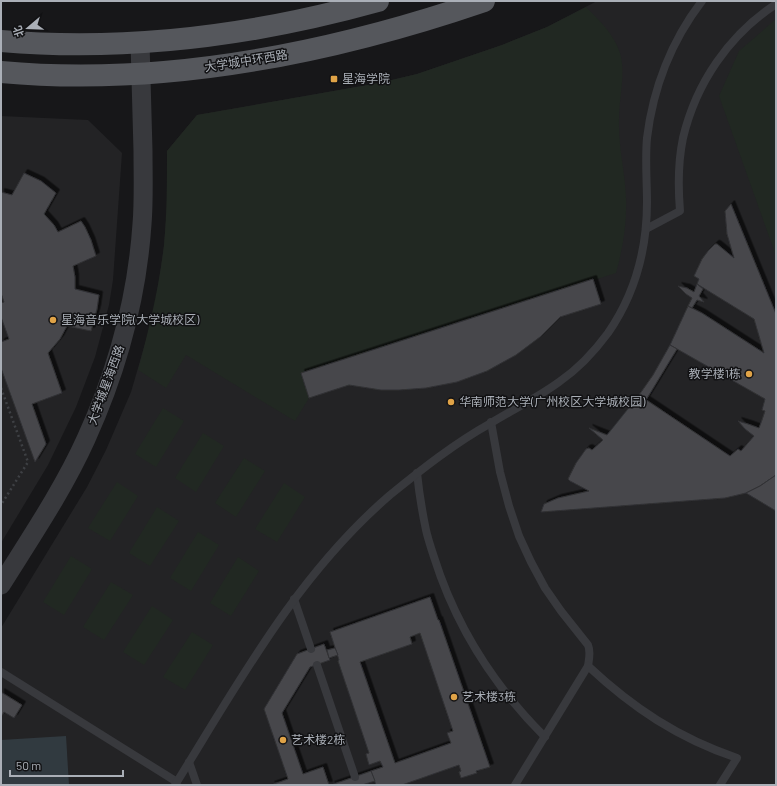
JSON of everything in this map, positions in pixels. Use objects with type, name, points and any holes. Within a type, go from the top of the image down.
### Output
[{"type":"main road","points":[[1,41],[76,44],[196,38],[246,31],[287,23],[378,1]]},
{"type":"main road","name":"大学城中环西路","points":[[1,72],[76,75],[141,74],[253,61],[294,54],[371,35],[427,20],[484,1]]},
{"type":"main road","points":[[246,31],[245,37],[248,52],[253,61]]},
{"type":"street","name":"大学城星海西路","points":[[1,585],[44,516],[86,440],[101,406],[120,351],[132,298],[142,223],[143,195],[140,42]]},
{"type":"lane","points":[[1,672],[176,783],[269,634],[294,599],[336,547],[377,507],[417,473],[444,453],[491,422],[541,394],[578,368],[607,334],[620,313],[629,294],[638,271],[643,248],[646,229],[647,204],[647,139],[651,110],[658,85],[668,58],[680,35],[702,1]]},
{"type":"lane","points":[[646,229],[680,211],[679,173],[683,139],[694,105],[711,71],[731,42],[743,30],[776,4]]},
{"type":"lane","points":[[491,422],[504,489],[519,536],[545,588],[561,612],[588,645],[590,653],[588,666],[515,785]]},
{"type":"lane","points":[[417,473],[426,532],[444,586],[463,628],[484,665],[499,685],[545,737]]},
{"type":"lane","points":[[294,599],[311,649]]},
{"type":"lane","points":[[317,665],[355,777]]},
{"type":"lane","points":[[588,666],[621,695],[653,718],[680,734],[737,758],[720,785]]},
{"type":"lane","points":[[189,762],[197,785]]},
{"type":"path","points":[[1,388],[28,462],[1,505]]},
{"type":"shaded area","name":"华南师范大学(广州校区大学城校园)","points":[[597,1],[776,1],[776,785],[1,785],[1,628],[87,487],[106,450],[131,392],[155,305],[161,267],[167,207],[167,151],[197,115],[379,83],[417,74],[502,45],[547,27]]},
{"type":"shaded area","points":[[586,7],[601,22],[614,40],[622,61],[619,129],[625,188],[626,217],[621,254],[616,273],[301,373],[309,398],[295,421],[186,355],[166,388],[138,370],[153,308],[162,261],[166,222],[167,151],[197,115],[379,83],[417,74],[502,45],[547,27]]},
{"type":"shaded area","points":[[776,19],[776,256],[719,96],[739,51]]},
{"type":"shaded area","name":"星海音乐学院(大学城校区)","points":[[1,116],[88,120],[122,153],[113,280],[109,305],[95,357],[76,407],[48,465],[1,543]]},
{"type":"shaded area","points":[[163,408],[184,421],[156,467],[135,454]]},
{"type":"shaded area","points":[[203,433],[224,446],[196,492],[175,478]]},
{"type":"shaded area","points":[[244,458],[265,471],[236,517],[215,503]]},
{"type":"shaded area","points":[[117,482],[138,496],[110,541],[88,528]]},
{"type":"shaded area","points":[[284,483],[305,497],[277,542],[255,529]]},
{"type":"shaded area","points":[[157,507],[179,521],[150,566],[129,553]]},
{"type":"shaded area","points":[[198,532],[219,545],[191,591],[170,578]]},
{"type":"shaded area","points":[[71,556],[92,569],[64,615],[43,602]]},
{"type":"shaded area","points":[[238,557],[259,571],[231,616],[210,603]]},
{"type":"shaded area","points":[[111,582],[133,595],[104,640],[83,627]]},
{"type":"shaded area","points":[[152,606],[173,620],[144,665],[123,652]]},
{"type":"shaded area","points":[[192,632],[213,645],[185,690],[163,677]]},
{"type":"shaded area","points":[[66,736],[69,785],[1,785],[1,740]]},
{"type":"building","points":[[24,173],[41,181],[56,193],[44,214],[58,232],[81,221],[85,227],[96,256],[73,266],[75,289],[99,295],[91,331],[67,326],[60,339],[48,353],[62,393],[32,404],[46,444],[35,462],[1,368],[1,342],[9,339],[1,317],[1,303],[4,302],[1,293],[1,192],[12,195]]},
{"type":"building","name":"教学楼1栋","points":[[731,204],[776,314],[776,475],[760,486],[746,493],[725,498],[541,512],[544,504],[558,498],[589,491],[568,479],[576,463],[586,449],[589,448],[592,450],[603,440],[589,428],[607,435],[639,395],[730,456],[738,449],[741,451],[754,436],[738,421],[759,428],[765,411],[762,410],[765,399],[670,345],[688,306],[702,313],[764,353],[754,319],[697,284],[699,279],[694,276],[702,259],[715,244],[734,258],[727,234],[725,211]]},
{"type":"building","points":[[593,279],[601,304],[560,317],[540,337],[516,355],[487,371],[457,382],[426,388],[381,390],[349,385],[309,398],[301,373]]},
{"type":"building","points":[[697,284],[703,289],[699,296],[704,302],[697,300],[692,308],[688,306],[692,298],[678,286],[687,288],[694,292]]},
{"type":"building","points":[[670,345],[677,349],[646,400],[639,395],[653,375]]},
{"type":"building","points":[[776,475],[776,511],[746,493],[760,486]]},
{"type":"building","name":"艺术楼3栋","points":[[430,597],[490,767],[476,771],[477,773],[461,778],[459,765],[402,785],[376,785],[371,771],[383,767],[380,761],[369,765],[366,754],[369,753],[338,661],[339,660],[330,632]],"holes":[[[420,633],[453,731],[447,733],[451,743],[395,763],[360,662],[412,644],[410,637]]]},
{"type":"building","name":"艺术楼2栋","points":[[324,644],[330,660],[310,667],[282,713],[303,774],[323,767],[329,785],[271,785],[288,779],[264,709],[297,654]]},
{"type":"building","points":[[335,648],[338,655],[329,658],[327,650]]},
{"type":"building","points":[[1,692],[22,705],[14,718],[4,712],[1,717]]},
{"type":"building","points":[[371,771],[375,781],[362,785],[331,785]]},
{"type":"place","name":"星海学院","points":[[334,79]]},
{"type":"place","name":"星海音乐学院(大学城校区)","points":[[53,320]]},
{"type":"place","name":"教学楼1栋","points":[[749,374]]},
{"type":"place","name":"华南师范大学(广州校区大学城校园)","points":[[451,402]]},
{"type":"place","name":"艺术楼3栋","points":[[454,697]]},
{"type":"place","name":"艺术楼2栋","points":[[283,740]]}]
